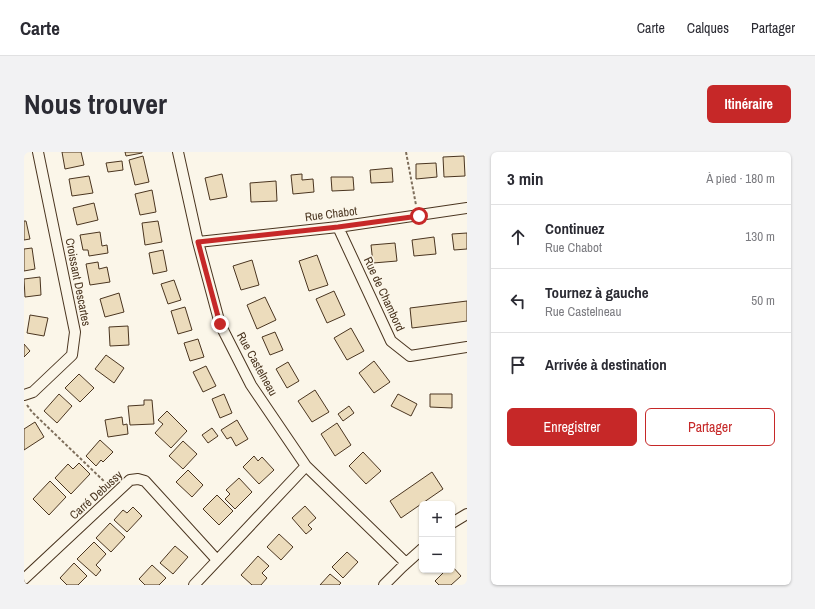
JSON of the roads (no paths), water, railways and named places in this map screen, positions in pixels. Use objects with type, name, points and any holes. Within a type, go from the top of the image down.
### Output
[{"type":"street","name":"Croissant Descartes","points":[[24,395],[33,392],[72,355],[75,332],[38,152]]},
{"type":"street","name":"Rue Castelneau","points":[[178,152],[198,242],[220,324],[251,385],[306,466],[406,563]]},
{"type":"street","name":"Rue Chabot","points":[[198,242],[338,227],[467,208]]},
{"type":"street","name":"Rue de Chambord","points":[[338,227],[391,341],[410,356],[467,347]]},
{"type":"street","points":[[194,585],[306,466]]},
{"type":"street","name":"Carré Debussy","points":[[24,579],[130,480],[138,479],[145,481],[217,560]]},
{"type":"street","points":[[455,521],[467,514]]},
{"type":"street","points":[[384,585],[419,552]]}]
